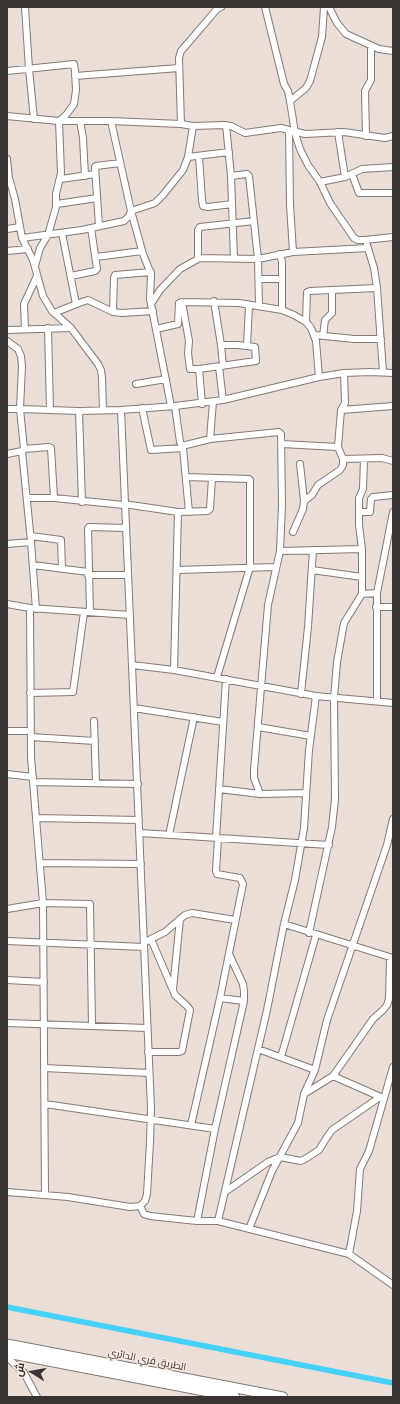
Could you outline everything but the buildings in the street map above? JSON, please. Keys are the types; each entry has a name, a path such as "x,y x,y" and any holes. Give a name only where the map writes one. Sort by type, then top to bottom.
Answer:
{"highway":[{"name":"الطريق قري الدائري","path":"7,1344 283,1397"},
{"path":"7,1353 235,1397"}],"street":[{"path":"25,7 34,119"},
{"path":"181,124 179,58 181,51 217,9 221,7"},
{"path":"266,7 284,84 288,91 290,101 292,132 290,205 293,252"},
{"path":"290,101 306,88 310,82 322,37 324,7"},
{"path":"329,7 337,23 346,34 379,49 393,51"},
{"path":"366,136 365,91 371,80 371,46"},
{"path":"7,71 74,64 76,97 74,104 66,115 59,121"},
{"path":"75,76 179,68"},
{"path":"7,116 59,121 111,121 181,124 193,126 226,125 245,133 281,128 292,132 312,134 351,132 366,136 385,138 393,136"},
{"path":"35,266 40,248 48,235 56,204 56,194 61,179 59,121"},
{"path":"80,121 83,138 85,176"},
{"path":"111,121 131,211 142,251 151,272 152,308 180,442 183,447 189,512"},
{"path":"226,125 231,176 234,258"},
{"path":"22,238 62,233 124,221 129,216 131,211 155,203 183,170 188,157 193,126"},
{"path":"292,132 303,157 320,182 330,203 350,234 358,240 393,237"},
{"path":"338,132 345,177"},
{"path":"188,157 229,152"},
{"path":"199,156 203,206 208,207 232,204"},
{"path":"7,159 10,192 22,238 35,266 46,302 54,313 71,328 94,356 101,370 103,410"},
{"path":"99,226 94,169 96,166 120,163"},
{"path":"320,182 345,177 362,169 393,167"},
{"path":"61,179 95,174"},
{"path":"231,176 247,174 249,176 258,258 259,306"},
{"path":"352,174 359,194 393,193"},
{"path":"56,204 97,198"},
{"path":"198,258 198,230 200,227 254,221"},
{"path":"7,229 20,227"},
{"path":"71,276 96,270 96,257 91,228"},
{"path":"62,233 76,304"},
{"path":"365,240 374,268 377,288 383,372"},
{"path":"152,308 160,290 180,269 196,261 198,258 258,258 293,252 368,248"},
{"path":"7,250 28,249"},
{"path":"96,257 142,251"},
{"path":"280,254 282,310"},
{"path":"114,312 115,275 151,272"},
{"path":"25,329 24,304 37,276"},
{"path":"258,279 282,279"},
{"path":"306,322 307,292 377,288"},
{"path":"324,336 325,320 332,313 332,290"},
{"path":"54,313 88,300 114,312 122,313 152,308"},
{"path":"156,329 178,324 178,303 182,302 214,301 282,310 294,314 306,322 315,335 319,377"},
{"path":"214,301 221,345 223,400"},
{"path":"182,302 189,341 188,353 190,368 193,370 221,367 254,362 256,359 256,348 247,346 221,345"},
{"path":"247,346 249,305"},
{"path":"48,328 50,410"},
{"path":"7,330 71,328"},
{"path":"315,335 381,339"},
{"path":"7,341 18,349 21,356 20,409 33,565 30,734 43,904 45,1195"},
{"path":"199,369 202,404"},
{"path":"304,501 311,496 318,485 340,470 343,465 343,459 338,447 341,410 345,403 344,373"},
{"path":"7,409 79,411 121,410 202,404 319,377 344,373 393,373"},
{"path":"136,384 166,379"},
{"path":"210,439 212,402"},
{"path":"341,410 393,406"},
{"path":"142,408 151,450 183,447 210,439 279,432 281,434 282,506 280,551 275,567 268,605 254,774 260,794"},
{"path":"7,1192 68,1197 130,1207 140,1206 145,1202 147,1194 151,1120 121,410"},
{"path":"79,411 82,502"},
{"path":"282,444 338,447"},
{"path":"7,454 23,450 51,448 54,498"},
{"path":"309,932 329,845 335,799 334,698 336,662 344,623 362,594 362,549 359,525 359,498 363,489 364,458"},
{"path":"343,459 382,458 393,461"},
{"path":"293,532 303,509 304,501 300,464"},
{"path":"186,476 250,479 250,567 217,677"},
{"path":"27,498 54,498 82,502 124,504 178,512 209,511 212,478"},
{"path":"359,512 370,512 372,498 393,495"},
{"path":"174,670 178,570 178,512"},
{"path":"376,701 377,593 393,512"},
{"path":"30,693 73,692 87,612 88,527 126,528"},
{"path":"7,544 31,539 62,540 62,569"},
{"path":"280,551 362,549"},
{"path":"301,694 308,627 313,550"},
{"path":"33,565 88,574 128,575"},
{"path":"178,570 275,567"},
{"path":"312,570 362,577"},
{"path":"362,594 377,593"},
{"path":"7,604 33,608 130,615"},
{"path":"376,607 393,607"},
{"path":"132,665 217,677 301,694 393,703"},
{"path":"191,1125 220,998 242,884 240,878 217,874 216,871 219,789 226,680"},
{"path":"218,1221 295,880 301,843 316,696"},
{"path":"134,708 223,722"},
{"path":"169,835 194,717"},
{"path":"94,721 96,783"},
{"path":"258,727 311,736"},
{"path":"7,731 95,741"},
{"path":"7,774 33,780 138,784"},
{"path":"219,789 260,794 306,793"},
{"path":"36,818 139,820"},
{"path":"249,1229 272,1171 298,1123 304,1094 315,1070 327,1020 387,845 393,819"},
{"path":"140,833 329,845"},
{"path":"40,863 141,864"},
{"path":"7,909 43,904 90,904 92,1026"},
{"path":"7,941 144,945 165,932 185,915 192,913 235,920"},
{"path":"172,990 180,919"},
{"path":"284,924 392,958 389,999 387,1005 373,1019 334,1076 304,1094"},
{"path":"281,1058 316,935"},
{"path":"148,1052 182,1051 184,1048 189,1008 178,999 172,990 151,940"},
{"path":"197,1221 215,1128 244,1001 243,984 229,954"},
{"path":"7,980 44,982"},
{"path":"220,998 244,1001"},
{"path":"7,1023 147,1028"},
{"path":"258,1049 315,1070"},
{"path":"349,1254 356,1211 360,1170 370,1151 382,1098 393,1067"},
{"path":"44,1068 149,1073"},
{"path":"334,1076 382,1098"},
{"path":"225,1192 263,1165 280,1157 301,1161 305,1159 319,1150 332,1130 382,1098"},
{"path":"44,1104 215,1128"},
{"path":"140,1206 144,1214 150,1216 197,1221 218,1221 349,1254 393,1285"},
{"path":"7,1357 24,1373 37,1397"}],"waterway":[{"path":"7,1307 393,1383"}]}
